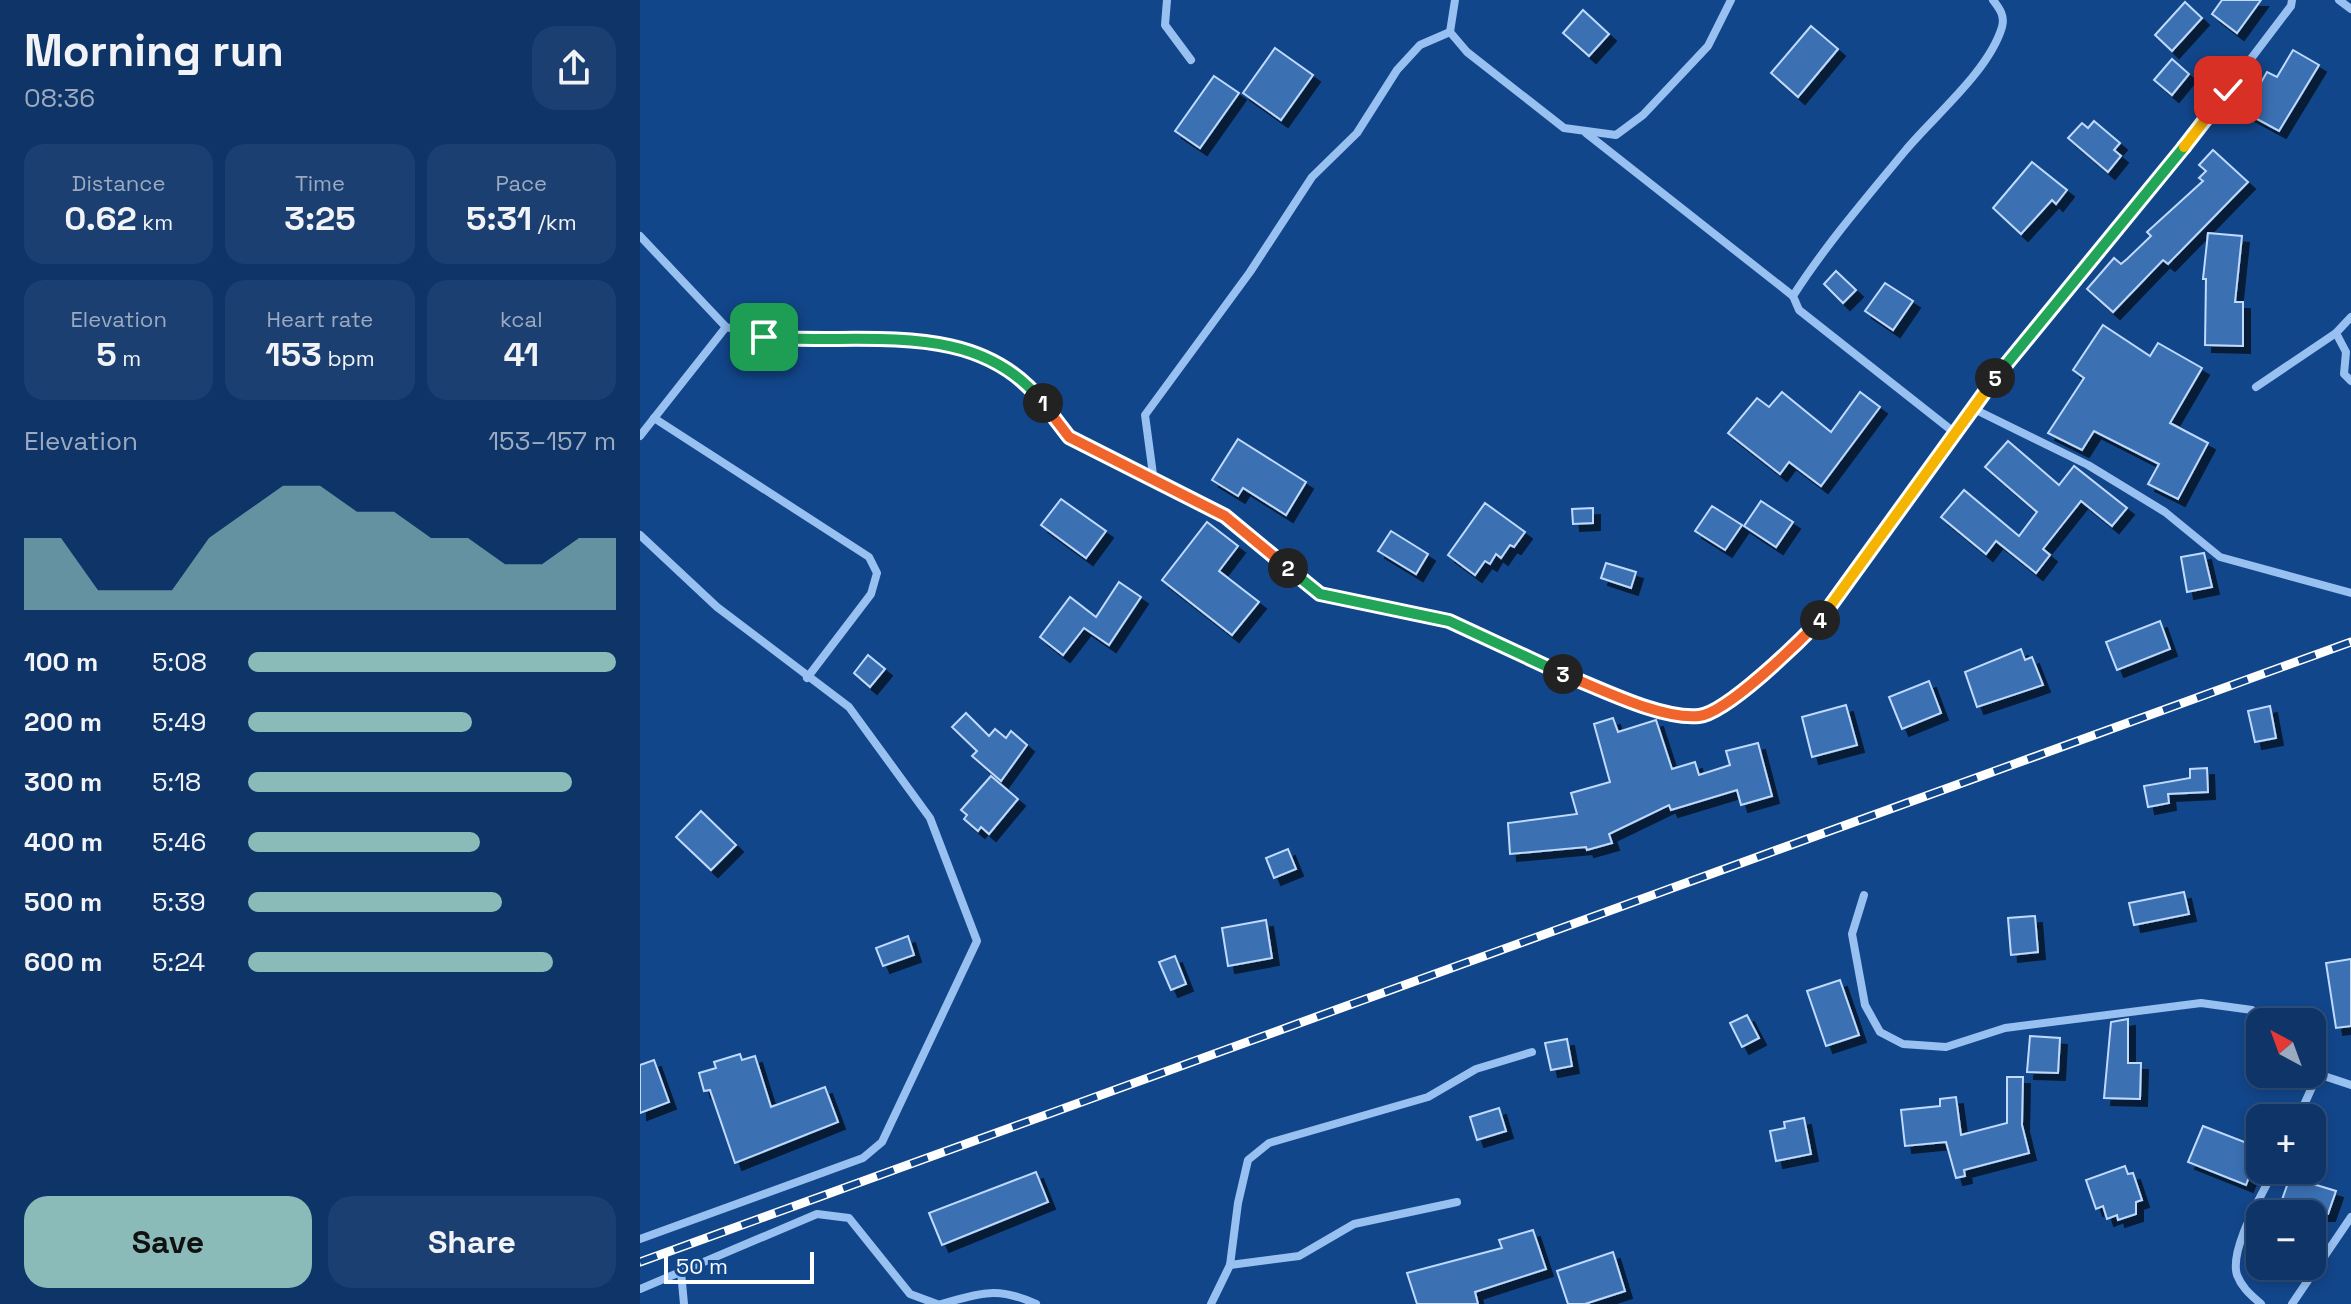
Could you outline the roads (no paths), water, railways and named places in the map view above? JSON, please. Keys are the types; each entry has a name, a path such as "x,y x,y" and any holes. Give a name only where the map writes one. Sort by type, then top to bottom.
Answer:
{"street":[{"path":"1167,0 1165,25 1191,60"},
{"path":"1451,2 1450,32 1467,52 1564,128 1616,135 1643,115 1708,46 1731,0"},
{"path":"1793,296 1905,151 1964,86 1994,44 2003,25 2003,12 1993,0"},
{"path":"640,236 726,327 764,337 812,342 921,339 970,350 1006,367 1029,385 1069,437 1225,516 1320,594 1449,621 1594,686 1668,713 1701,716 1730,701 1806,635 1835,604 1974,409 1986,386 2008,364 2191,139 2283,18 2292,0"},
{"path":"2339,0 2351,9"},
{"path":"1154,482 1145,415 1250,272 1312,177 1357,133 1397,70 1420,45 1450,32"},
{"path":"1585,133 1793,296 1799,310 1955,433"},
{"path":"2256,387 2336,333 2351,317"},
{"path":"640,436 726,327"},
{"path":"2336,333 2346,352 2344,374 2351,381"},
{"path":"1974,409 2088,465 2165,512 2220,557 2350,594"},
{"path":"654,418 869,557 877,573 871,594 807,678"},
{"path":"640,535 717,607 849,707 930,818 977,941 882,1142 863,1158 640,1239"},
{"path":"1864,895 1852,934 1865,1005 1880,1032 1903,1044 1946,1047 2005,1028 2201,1003 2246,1009"},
{"path":"1211,1304 1230,1265 1238,1203 1248,1160 1269,1143 1428,1097 1476,1069 1532,1052"},
{"path":"2326,1075 2351,1085"},
{"path":"2261,1304 2244,1289 2236,1273 2235,1254 2268,1184"},
{"path":"1230,1265 1299,1256 1354,1224 1457,1202"},
{"path":"640,1289 817,1214 849,1218 910,1294 939,1304 988,1291 1008,1291 1036,1304"},
{"path":"2292,1304 2351,1217"},
{"path":"681,1272 684,1304"}],"railway":[{"path":"640,1262 2351,642"}]}
